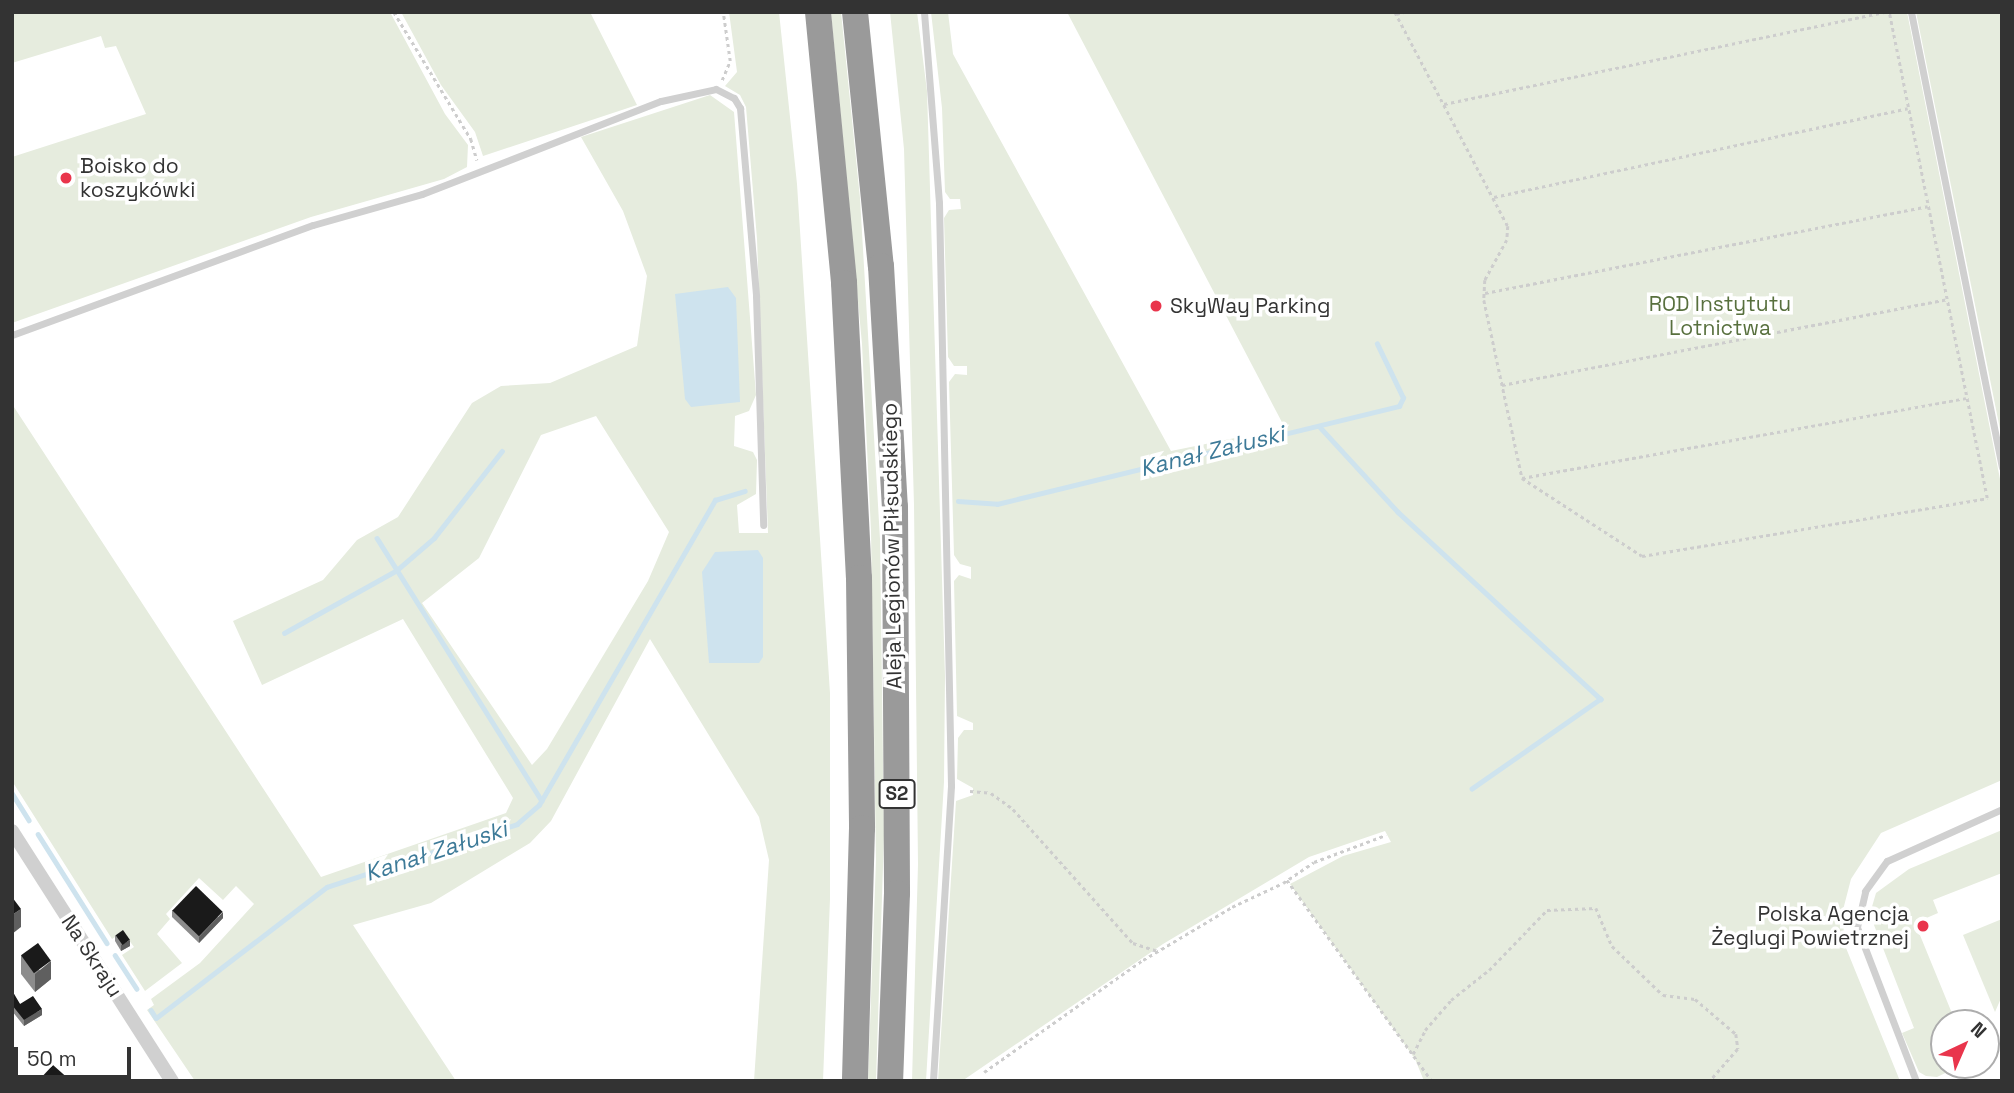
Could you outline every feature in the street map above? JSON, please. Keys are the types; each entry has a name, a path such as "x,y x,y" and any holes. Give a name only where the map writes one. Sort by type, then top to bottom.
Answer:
{"highway":[{"name":"Aleja Legionów Piłsudskiego","path":"818,12 844,283 859,578 862,842 855,1081"},
{"name":"Aleja Legionów Piłsudskiego","path":"855,12 881,266 895,507 897,892 890,1081"}],"street":[{"name":"Na Skraju","path":"12,831 172,1081"}],"lane":[{"path":"924,12 939,203 951,786 933,1081"},
{"path":"1911,12 2002,467"},
{"path":"12,335 313,225 478,173 661,101 716,89 734,98 740,108 756,296 763,526"},
{"path":"1916,1081 1857,927 1865,891 1887,860 2002,810"}],"path":[{"path":"394,12 471,139 478,173"},
{"path":"716,89 730,61 723,12"},
{"path":"1404,12 1396,13 1493,197 1509,234 1485,280 1484,293 1522,478 1642,556 1987,498 1888,12 1444,104"},
{"path":"1493,197 1908,107"},
{"path":"1484,293 1928,206"},
{"path":"1502,385 1947,299"},
{"path":"1522,478 1967,398"},
{"path":"970,790 991,793 1013,809 1133,943 1157,951"},
{"path":"984,1072 1157,951 1287,880 1314,862 1386,835"},
{"path":"1287,880 1432,1081"},
{"path":"1413,1054 1425,1030 1451,1000 1489,970 1547,910 1596,908 1612,946 1663,995 1695,999 1736,1034 1738,1049 1710,1081"}],"green space":[{"path":"12,12 390,12 445,114 468,145 467,167 444,179 311,217 12,323 12,157 146,114 116,46 105,48 101,36 12,63"},
{"path":"401,12 590,12 637,105 483,156 475,132 441,85"},
{"path":"729,12 779,12 797,184 830,693 830,899 823,1081 754,1081 769,860 759,817 650,639 551,821 530,843 431,903 353,925 456,1081 195,1081 147,1010 154,1005 151,999 200,963 254,904 236,886 223,900 199,878 166,914 170,919 157,934 182,963 145,991 122,955 134,947 123,932 112,939 12,781 12,404 321,877 506,813 513,798 403,619 262,685 233,621 323,580 357,540 398,517 472,403 501,386 550,383 637,346 647,276 623,211 581,137 710,95 734,112 756,395 749,411 735,416 734,446 753,452 757,460 756,494 737,505 739,533 768,533 757,239 746,107 740,95 725,86 737,72","holes":["596,416 669,532 648,581 547,749 532,765 422,603 479,558 541,435"]},
{"path":"831,12 841,12 860,198 880,539 884,836 876,1081 868,1081 876,860 871,531 862,344"},
{"path":"890,12 917,12 927,91 945,676 944,782 926,1081 912,1081 918,864 914,505 904,149"},
{"name":"ROD Instytutu Lotnictwa","path":"931,12 948,12 953,54 1171,451 1285,428 1067,12 1907,12 2002,489 2002,780 1881,833 1851,879 1843,910 1844,943 1900,1081 1424,1081 1415,1059 1290,884 1343,856 1391,842 1385,831 1309,857 1163,944 962,1081 938,1081 956,801 973,795 973,788 957,779 958,738 964,730 973,730 973,723 957,716 954,581 959,575 971,579 971,567 960,564 954,555 949,382 955,374 967,375 967,366 954,366 948,357 944,218 949,210 961,209 960,199 950,199 945,192 942,108"},
{"path":"1916,12 2002,12 2002,439"},
{"path":"2002,830 2002,873 1933,900 1938,913 1915,923 1950,1009 1930,1009 1930,1076 1919,1072 1902,1033 1914,1028 1874,925 1871,910 1876,893 1909,869"},
{"path":"2002,919 2002,996 1996,1009 1994,1009 1963,935"}],"water":[{"path":"728,287 736,298 740,402 691,407 685,399 675,294"},
{"path":"758,550 763,558 763,657 759,663 709,663 702,572 715,552"}],"building":[{"path":"196,886 223,912 199,936 172,910"},
{"path":"12,897 21,909 12,915"},
{"path":"123,930 130,940 123,945 116,935"},
{"path":"38,943 51,961 34,973 21,955"},
{"path":"13,992 20,1004 33,996 42,1009 24,1020 12,1005"},
{"path":"53,1065 71,1081 38,1081"}],"waterway":[{"name":"Kanał Załuski","path":"958,501 997,504 1399,406 1403,398 1377,344"},
{"path":"1319,426 1398,512 1601,699 1472,789"},
{"path":"284,633 397,570 434,538 502,451"},
{"name":"Kanał Załuski","path":"151,1010 156,1018 327,887 517,824 539,805 715,500 745,491"},
{"path":"377,538 542,801"},
{"path":"12,793 29,820"},
{"path":"38,834 107,943"},
{"path":"115,955 137,989"}],"place":[{"name":"Boisko do koszykówki","path":"66,178"},
{"name":"SkyWay Parking","path":"1156,306"},
{"name":"Polska Agencja Żeglugi Powietrznej","path":"1923,926"}]}
